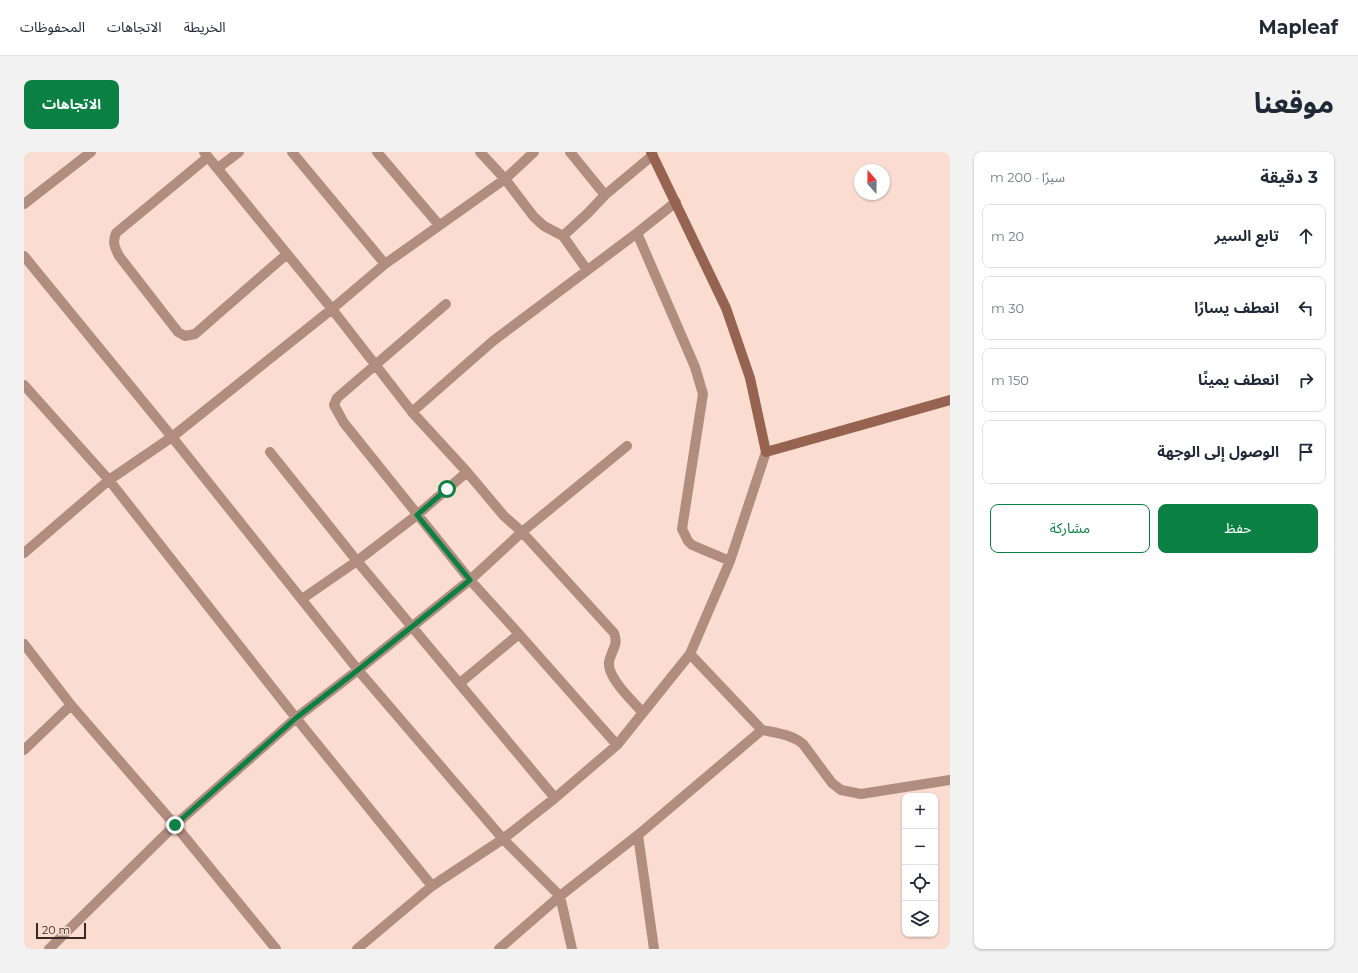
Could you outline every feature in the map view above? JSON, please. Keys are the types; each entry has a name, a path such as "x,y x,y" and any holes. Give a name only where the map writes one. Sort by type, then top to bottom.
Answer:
{"street":[{"path":"24,204 91,152"},
{"path":"218,168 239,152"},
{"path":"292,152 385,264"},
{"path":"377,152 439,225"},
{"path":"480,152 505,179 534,217 544,226 563,236 588,270"},
{"path":"24,553 109,480 172,436 332,309 385,264 505,179 534,152"},
{"path":"570,152 605,195"},
{"path":"356,949 432,886 503,839 555,798 617,745 690,654 730,561 766,452 750,378 726,308 652,153 605,195 563,236"},
{"path":"287,254 195,334 184,336 178,332 120,256 114,244 114,238 116,233 206,154 332,309 412,412 467,472 504,516 522,532 614,633 616,643 609,663 610,672 614,679 643,713"},
{"path":"412,412 493,341 676,202"},
{"path":"637,233 695,367 703,394 682,529 688,541 692,544 730,561"},
{"path":"24,256 172,436 358,670 503,839 560,896 572,949"},
{"path":"446,304 337,398 334,405 344,423 470,580 617,745"},
{"path":"24,385 109,480 296,718 432,886"},
{"path":"766,452 950,400"},
{"path":"49,949 175,825 296,718 470,580 522,532 628,446"},
{"path":"270,452 357,561 555,798"},
{"path":"302,599 357,561 417,515 467,472"},
{"path":"460,683 519,634"},
{"path":"24,644 71,705 175,825 276,949"},
{"path":"690,654 762,730 789,736 798,740 803,744 832,783 842,790 861,794 950,780"},
{"path":"24,750 71,705"},
{"path":"499,949 560,896 638,835 762,730"},
{"path":"638,835 654,949"}],"route":[{"path":"175,825 296,718 470,580 417,515 447,489"}]}
